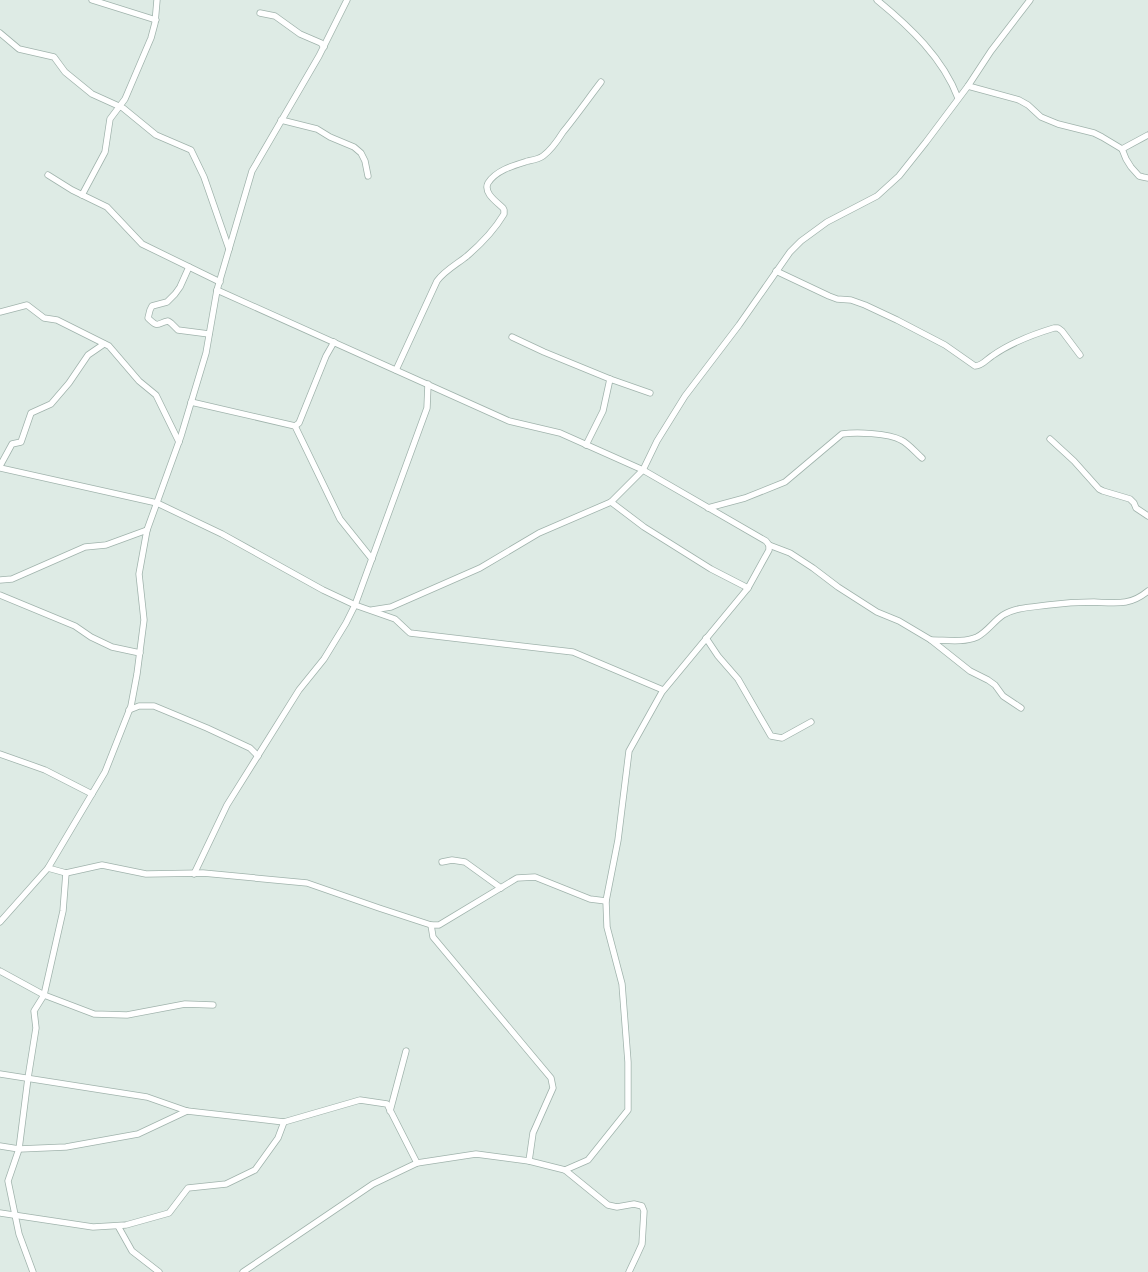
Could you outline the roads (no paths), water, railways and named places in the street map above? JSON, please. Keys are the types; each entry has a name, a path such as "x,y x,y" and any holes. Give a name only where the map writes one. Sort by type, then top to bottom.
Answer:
{"street":[{"path":"92,0 156,20"},
{"path":"82,195 105,152 110,119 120,107 130,89 152,38 156,20 157,0"},
{"path":"0,922 48,868 105,772 129,710 137,674 144,620 139,574 147,530 179,442 206,353 220,282 252,171 324,47 347,0"},
{"path":"878,0 914,33 940,64 958,98"},
{"path":"372,610 391,607 480,568 539,533 611,502 643,470 657,441 686,396 749,312 790,252 814,230 877,196 908,166 1030,0"},
{"path":"260,13 275,16 300,34 321,43 324,47"},
{"path":"0,33 19,49 54,57 65,72 92,94 120,107 156,135 191,150 204,177 229,249"},
{"path":"396,370 437,281 443,274 469,255 488,236 504,214 504,210 487,190 489,182 507,168 546,154 601,82"},
{"path":"968,86 1019,100 1028,105 1041,117 1058,124 1094,133 1122,149 1131,167 1143,178 1148,178"},
{"path":"281,120 317,129 354,148 361,153 368,176"},
{"path":"1122,149 1148,135"},
{"path":"48,175 107,207 142,244 220,282"},
{"path":"189,267 178,291 167,302 152,306 148,318 160,325 168,321 178,330 209,334"},
{"path":"776,271 829,296 837,299 851,300 897,320 945,345 975,366 982,365 1001,350 1054,328 1062,331 1080,355"},
{"path":"218,290 509,421 560,433 643,470 770,545 790,553 877,612 898,621 931,640 970,671 995,685 1003,696 1021,708"},
{"path":"0,311 27,305 44,318 57,320 109,346 139,380 156,395 179,442"},
{"path":"512,337 610,379 650,393"},
{"path":"296,426 299,423 326,356 334,342"},
{"path":"104,344 88,355 69,383 51,404 31,412 21,442 12,444 0,467 157,503 222,534 324,590 355,605 395,619 410,633 573,652 664,690"},
{"path":"586,445 603,411 610,379"},
{"path":"194,874 227,805 298,690 324,659 355,605 427,408 428,384"},
{"path":"191,402 296,426"},
{"path":"296,426 340,520 372,559"},
{"path":"708,508 745,498 785,482 842,434 853,432 896,437 922,458"},
{"path":"1050,439 1099,489 1130,499 1136,508 1148,516"},
{"path":"611,502 644,527 711,569 748,588"},
{"path":"0,580 12,580 85,547 106,545 147,530"},
{"path":"565,1170 588,1160 628,1110 628,1062 622,984 607,927 606,901 618,840 629,751 664,690 748,588 770,550 770,545"},
{"path":"931,640 961,640 978,636 1002,615 1018,610 1051,604 1126,603 1148,591"},
{"path":"0,595 75,626 91,637 112,647 140,653"},
{"path":"706,638 718,656 738,679 771,736 782,738 811,722"},
{"path":"129,710 139,706 154,706 250,748 258,756"},
{"path":"0,754 45,770 92,794"},
{"path":"442,862 452,860 466,862 501,888"},
{"path":"48,868 66,873 102,866 146,874 202,873 306,883 431,925 439,925 517,878 535,877 590,900 606,901"},
{"path":"33,1272 19,1234 8,1182 19,1149 36,1028 34,1010 44,995 63,911 66,873"},
{"path":"431,925 433,937 551,1078 553,1088 533,1133 529,1161"},
{"path":"0,971 44,995 94,1014 127,1015 186,1004 213,1005"},
{"path":"390,1111 406,1051"},
{"path":"0,1074 147,1097 187,1111 284,1122 360,1100 387,1104 417,1163"},
{"path":"0,1146 19,1149 66,1147 138,1134 187,1111"},
{"path":"0,1213 93,1227 126,1225 169,1213 188,1188 226,1184 255,1170 278,1138 284,1122"},
{"path":"243,1272 373,1184 417,1163 476,1154 529,1161 565,1170 608,1205 617,1207 634,1204 642,1206 644,1211 642,1244 629,1272"},
{"path":"118,1226 132,1251 159,1272"}]}
